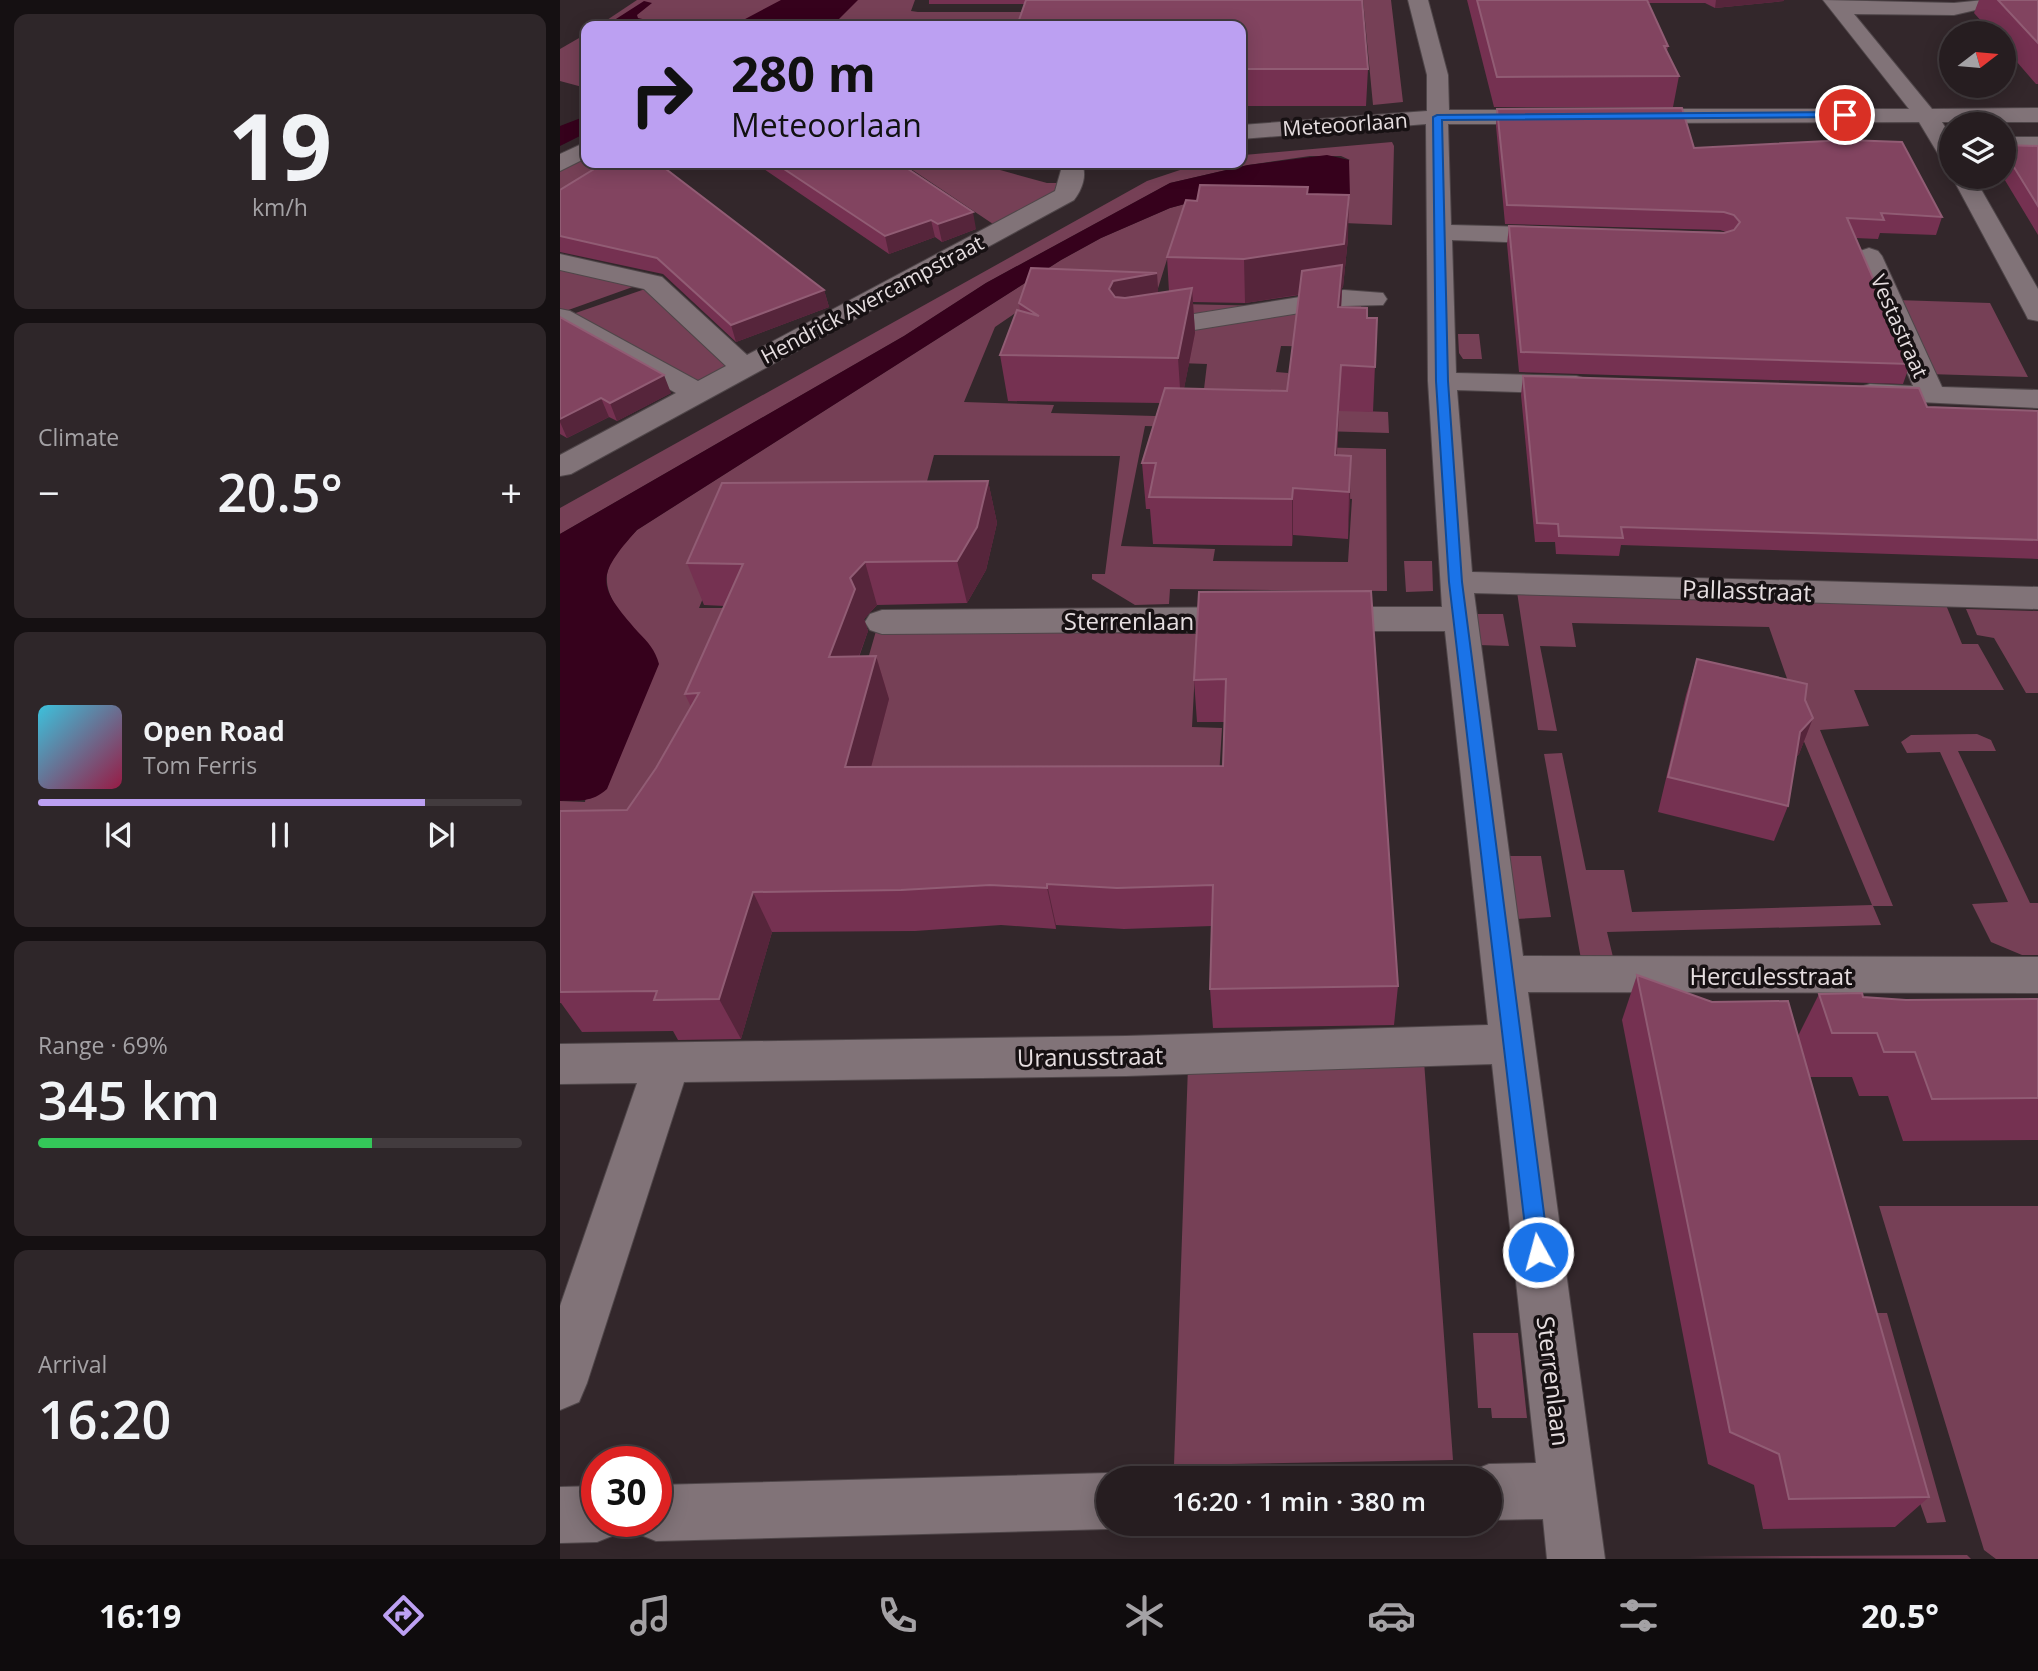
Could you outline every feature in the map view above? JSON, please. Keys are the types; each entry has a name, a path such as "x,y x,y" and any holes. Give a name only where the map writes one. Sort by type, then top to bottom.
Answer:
{"street":[{"name":"Sterrenlaan","path":"1418,0 1438,86 1440,107 1437,117 1442,381 1458,600 1576,1559"},
{"path":"1837,4 1954,9 1973,5 1974,0"},
{"path":"1837,4 1939,134"},
{"path":"1607,116 2038,115"},
{"name":"Meteoorlaan","path":"1246,132 1437,117 1566,117"},
{"path":"2016,144 2038,144"},
{"path":"560,164 581,152"},
{"name":"Hendrick Avercampstraat","path":"560,467 744,368 990,224 1066,195 1077,168"},
{"path":"1969,189 2038,313"},
{"path":"1438,232 1587,237"},
{"name":"Vestastraat","path":"1869,256 1931,395"},
{"name":"Hendrick Avercampstraat","path":"560,262 653,283 744,368"},
{"path":"1130,332 1344,298 1374,299"},
{"path":"560,317 698,393"},
{"path":"1442,381 1599,386"},
{"name":"Vestastraat","path":"1849,393 2038,399"},
{"name":"Pallasstraat","path":"1458,600 2038,598"},
{"name":"Sterrenlaan","path":"882,622 1286,619 1458,600"},
{"name":"Herculesstraat","path":"1504,974 2038,975"},
{"name":"Uranusstraat","path":"560,1064 1112,1056 1513,1044"},
{"path":"560,1383 667,1063"},
{"path":"1502,1492 1567,1490"},
{"path":"672,1513 1096,1502"},
{"path":"560,1515 581,1514"}],"shaded area":[{"path":"637,0 915,0 911,11 1032,12 1029,21 606,21"},
{"path":"781,0 858,0 837,21 741,21"},
{"path":"1363,0 1391,0 1403,102 1373,105"},
{"path":"644,1 652,3 637,15 638,18 651,21 613,21"},
{"path":"581,37 581,87 560,81 560,49"},
{"path":"581,118 581,136 560,146 560,126"},
{"path":"1392,142 1392,225 1245,219 1178,224 1155,298 1180,304 1267,306 1125,328 1020,310 995,327 964,402 1054,405 1051,413 1189,417 1201,414 1207,364 1179,363 1127,337 1361,303 1361,315 1343,347 1281,346 1276,372 1288,373 1287,408 1388,412 1389,433 1145,426 1121,546 1215,549 1213,561 1348,562 1352,499 1342,498 1314,447 1386,449 1387,591 1170,589 1169,604 1135,605 1092,579 1092,574 1105,574 1120,456 934,455 917,519 734,522 699,608 746,608 653,848 560,849 560,801 585,802 615,605 607,583 607,573 614,556 637,530 1061,260 1101,238 1170,208 1350,160 1341,156 1310,156 1246,165 1246,155"},
{"path":"1327,155 1349,160 1350,196 1343,204 1232,191 1170,208 1101,238 1061,260 637,530 613,560 606,582 615,603 651,646 659,664 607,789 590,799 560,801 560,534 904,336 986,283 1170,183 1235,168 1246,168 1248,165"},
{"path":"573,160 581,162 581,168 601,168 560,191 560,168"},
{"path":"993,168 1047,183 1058,183 1056,191 1001,224 993,224 911,169"},
{"path":"1186,168 1235,168 1170,183 986,283 904,336 560,534 560,508 1147,181"},
{"path":"560,266 641,284 560,313"},
{"path":"648,288 731,363 693,383 567,316"},
{"path":"1896,300 1990,303 2028,377 1928,374"},
{"path":"1458,334 1479,334 1482,359 1463,359 1459,353"},
{"path":"1404,561 1432,561 1433,591 1406,592"},
{"path":"1517,592 1946,605 1962,644 1978,644 2004,690 1854,690 1869,726 1820,730 1893,906 1873,906 1881,925 1607,932 1613,957 1581,959 1544,754 1562,753 1586,870 1624,870 1632,912 1872,905 1783,691 1791,690 1769,627 1572,623 1576,647 1540,646 1557,731 1538,730"},
{"path":"1966,609 2038,611 2038,693 2026,693 1994,638 1977,635"},
{"path":"1474,614 1503,614 1509,646 1478,645"},
{"path":"876,631 1197,634 1192,727 1222,728 1219,776 824,811"},
{"path":"1977,734 1991,740 1996,751 1958,751 2030,903 2038,903 2038,955 2022,955 1991,942 1972,904 2008,902 1940,752 1907,753 1901,742 1911,735"},
{"path":"1508,856 1541,856 1551,917 1516,919"},
{"path":"1424,1061 1453,1460 1174,1465 1188,1066"},
{"path":"1879,1206 2038,1206 2038,1559 1996,1559 1984,1550"},
{"path":"1853,1313 1887,1313 1946,1522 1927,1523"},
{"path":"1473,1333 1518,1333 1527,1418 1492,1418 1491,1408 1478,1408"},
{"path":"1967,1555 1971,1559 1688,1557"}],"building":[{"path":"1026,0 1362,0 1368,69 1246,69 1246,21 1019,21"},
{"path":"1477,0 1647,0 1668,46 1664,46 1679,76 1497,77"},
{"path":"1998,0 2038,0 2038,43"},
{"path":"1682,108 1694,148 1847,140 1902,142 1942,217 1881,213 1884,220 1847,218 1910,364 1521,352 1509,226 1724,233 1734,230 1740,222 1734,215 1724,212 1507,205 1497,109"},
{"path":"2016,145 2038,146 2038,206 2016,170"},
{"path":"596,168 665,168 824,290 731,325 657,258 560,236 560,190"},
{"path":"783,168 907,168 973,212 938,224 931,220 885,236"},
{"path":"1200,185 1308,187 1307,194 1349,195 1344,244 1244,259 1167,257 1186,200 1197,201"},
{"path":"1342,265 1338,307 1367,308 1367,318 1377,318 1375,367 1341,365 1335,455 1351,456 1349,492 1293,488 1292,499 1149,497 1156,463 1142,463 1165,388 1287,391 1302,271"},
{"path":"1031,268 1157,273 1113,281 1109,289 1115,297 1125,298 1192,288 1178,358 1000,355 1017,310 1039,316 1019,303"},
{"path":"560,317 664,375 610,403 601,398 560,419"},
{"path":"1523,376 1919,388 1927,407 2038,411 2038,540 1621,527 1623,538 1559,536 1558,524 1537,523"},
{"path":"988,481 977,527 957,561 865,562 850,578 855,589 829,657 876,656 845,767 1223,766 1226,679 1194,680 1199,592 1371,591 1398,986 1210,989 1213,885 1117,888 1047,884 1047,888 990,885 901,890 753,892 719,999 654,1000 657,991 560,992 560,811 627,810 656,768 699,693 685,694 743,564 687,563 722,483"},
{"path":"1697,659 1807,684 1805,700 1813,718 1800,732 1788,806 1668,777"},
{"path":"1637,975 1712,1002 1788,1001 1929,1497 1789,1499 1779,1454 1730,1432"},
{"path":"1862,993 1863,997 1906,1000 2038,999 2038,1098 1932,1099 1915,1052 1884,1052 1877,1033 1832,1033 1819,994"}],"route":[{"path":"1538,1252 1455,582 1442,381 1437,117 1845,115"}]}
